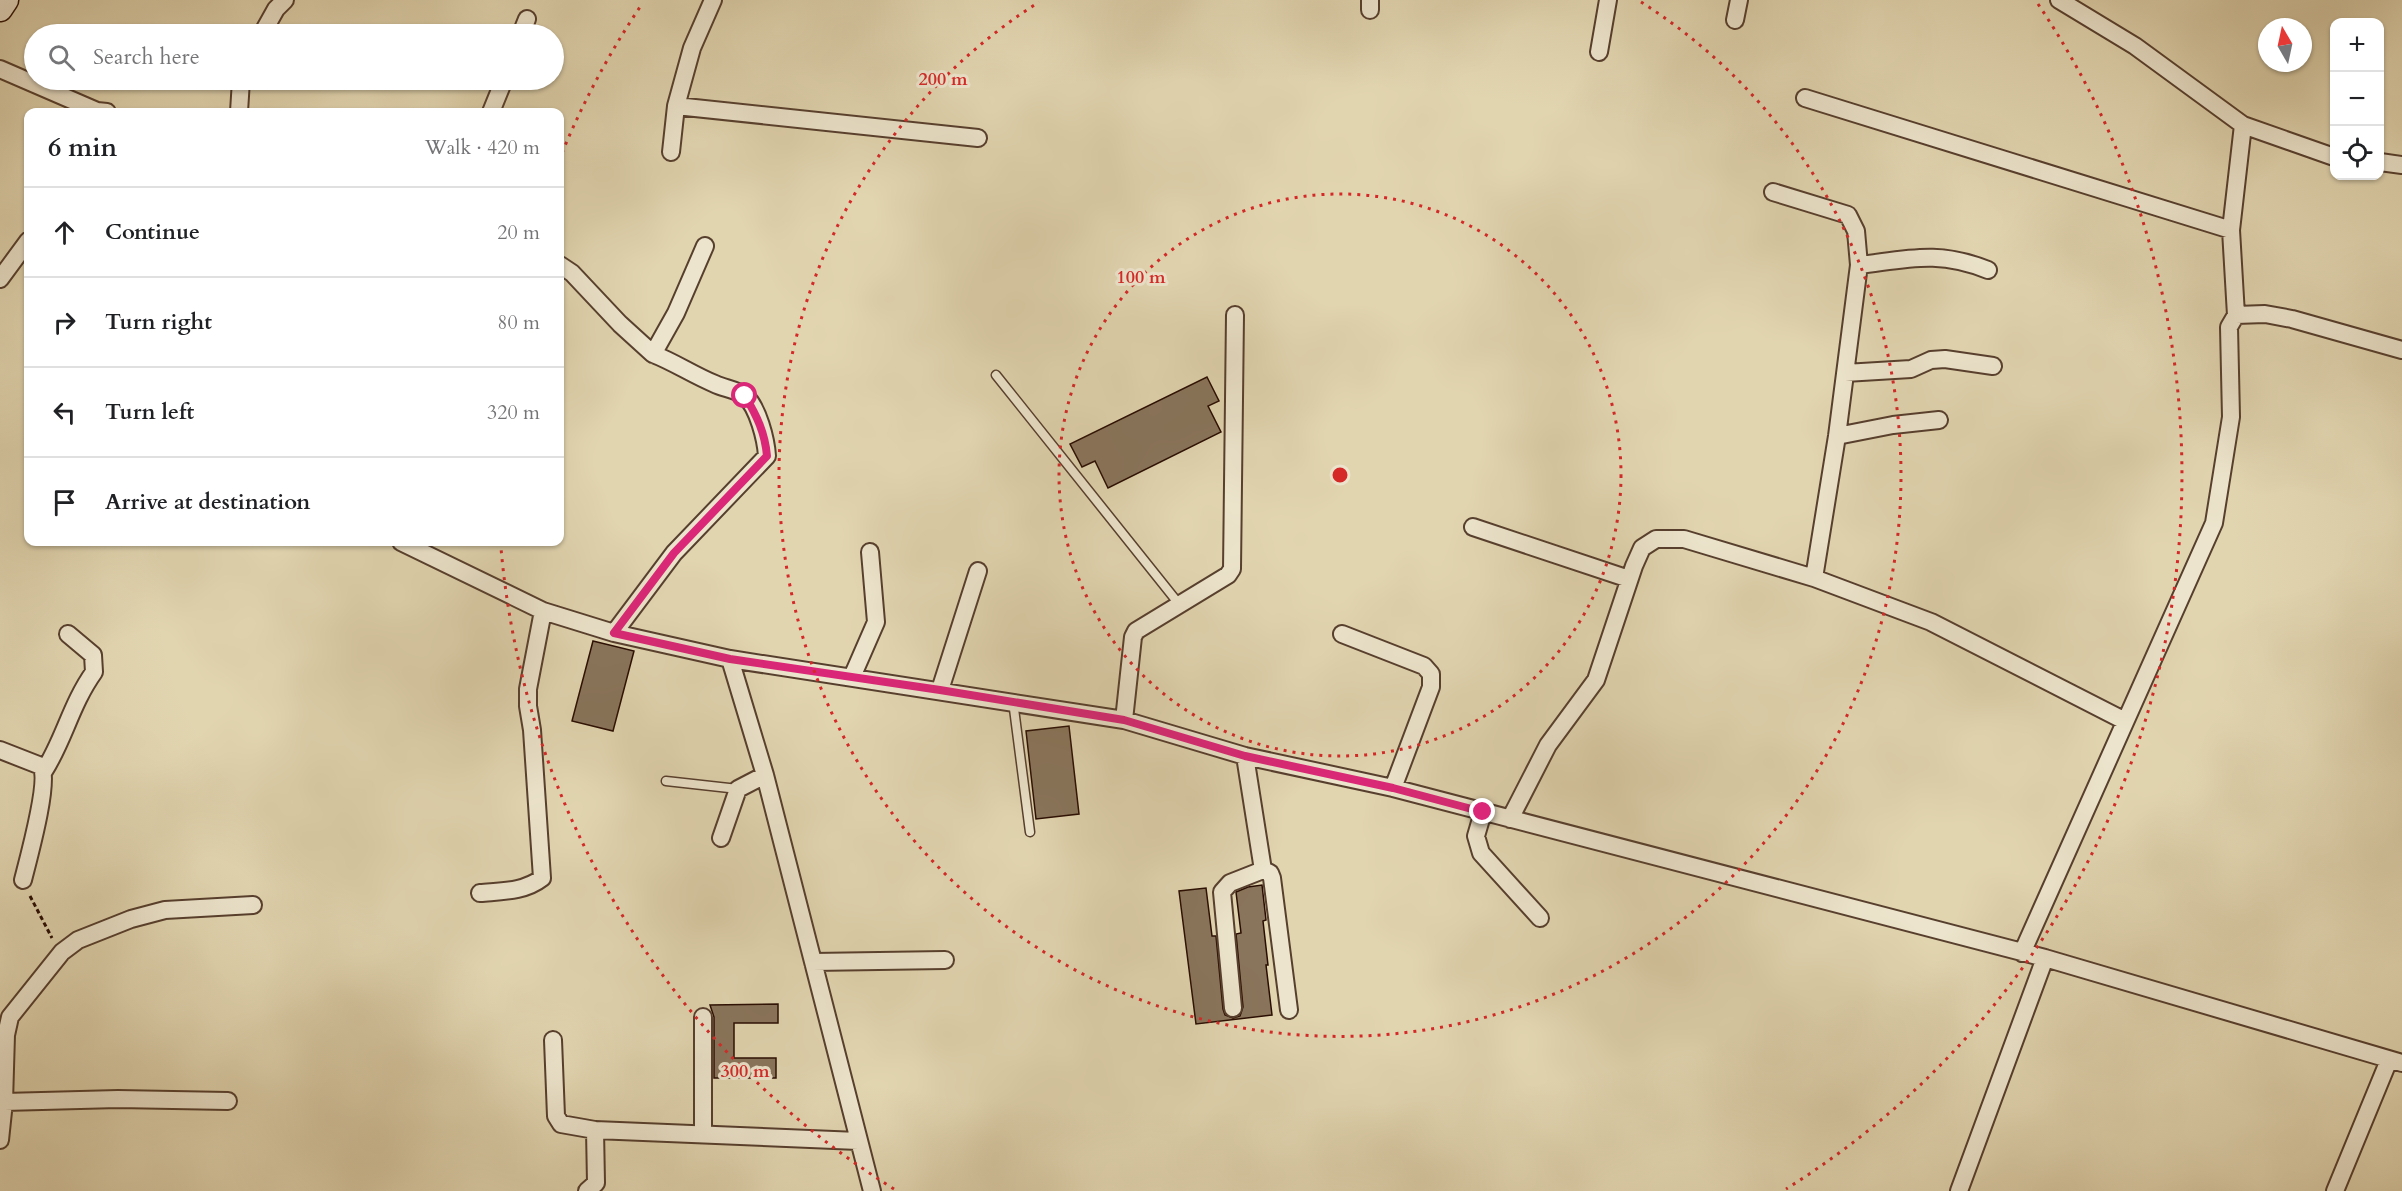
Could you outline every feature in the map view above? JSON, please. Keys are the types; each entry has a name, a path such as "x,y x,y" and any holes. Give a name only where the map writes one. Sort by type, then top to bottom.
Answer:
{"street":[{"path":"0,9 6,0"},
{"path":"268,24 276,9 285,0"},
{"path":"671,152 676,106 692,48 713,0"},
{"path":"1599,52 1608,0"},
{"path":"1734,20 1739,0"},
{"path":"2060,0 2135,46 2243,125 2330,156"},
{"path":"0,69 24,79"},
{"path":"49,90 91,108"},
{"path":"239,108 240,90"},
{"path":"493,108 500,90"},
{"path":"1805,98 2231,230"},
{"path":"676,106 978,138"},
{"path":"2022,952 2214,523 2231,417 2229,327 2236,315 2231,230 2243,125"},
{"path":"2384,163 2402,165"},
{"path":"1773,192 1848,215 1856,231 1859,265 1837,436 1814,578"},
{"path":"0,279 24,246"},
{"path":"653,354 676,313 705,246"},
{"path":"1859,265 1928,256 1965,261 1988,270"},
{"path":"564,268 572,273 620,324 653,354 668,359 714,384 745,396 757,417 765,438 767,456 674,553 614,633"},
{"path":"2236,315 2265,314 2292,319 2402,350"},
{"path":"1124,720 1133,637 1136,631 1228,575 1232,569 1234,315"},
{"path":"1845,373 1911,369 1931,360 1945,359 1993,366"},
{"path":"1837,436 1893,425 1939,420"},
{"path":"1473,527 1629,579"},
{"path":"1510,819 1548,745 1596,680 1629,579 1642,548 1656,538 1684,539 1814,578 1931,622 2126,721"},
{"path":"409,546 543,611 614,633 730,659 1124,720 1245,756 1393,788 2045,958 2396,1061 2335,1191"},
{"path":"852,677 876,622 870,552"},
{"path":"940,690 978,571"},
{"path":"480,893 516,890 535,884 542,878 528,689 543,611"},
{"path":"23,880 43,790 44,771 53,757 80,691 94,672 93,655 68,634"},
{"path":"1342,634 1424,666 1431,674 1431,687 1393,788"},
{"path":"730,659 765,775 872,1191"},
{"path":"0,750 41,766 44,771"},
{"path":"1245,756 1263,870"},
{"path":"721,838 738,789 765,775"},
{"path":"1483,812 1476,836 1481,853 1540,918"},
{"path":"1233,1008 1222,892 1230,883 1263,870 1270,873 1272,878 1289,1010"},
{"path":"0,1140 4,1102 6,1035 10,1017 62,952 78,940 132,919 165,910 253,905"},
{"path":"1959,1191 2045,958"},
{"path":"813,962 945,960"},
{"path":"703,1017 703,1133"},
{"path":"553,1040 557,1121 561,1124 595,1130 858,1140"},
{"path":"4,1102 118,1099 228,1101"},
{"path":"587,1191 596,1183 595,1130"}],"lane":[{"path":"996,375 1179,604"},
{"path":"1013,701 1030,832"},
{"path":"666,781 738,789"}],"path":[{"path":"23,880 46,931 62,952"}],"building":[{"path":"1207,377 1219,401 1208,406 1221,432 1108,488 1095,461 1082,467 1070,444"},
{"path":"593,641 634,651 613,731 572,721"},
{"path":"1069,726 1079,814 1036,819 1026,731"},
{"path":"1262,885 1266,920 1263,921 1268,965 1266,965 1272,1015 1196,1024 1179,891 1206,888 1212,936 1216,936 1223,1009 1225,1015 1233,1018 1240,1016 1243,1007 1236,934 1241,933 1236,892"},
{"path":"778,1004 778,1023 734,1023 734,1058 776,1058 776,1078 714,1078 714,1017 710,1005"}],"route":[{"path":"745,396 757,417 765,438 767,456 674,553 614,633 730,659 1124,720 1245,756 1393,788 1483,812"}]}
